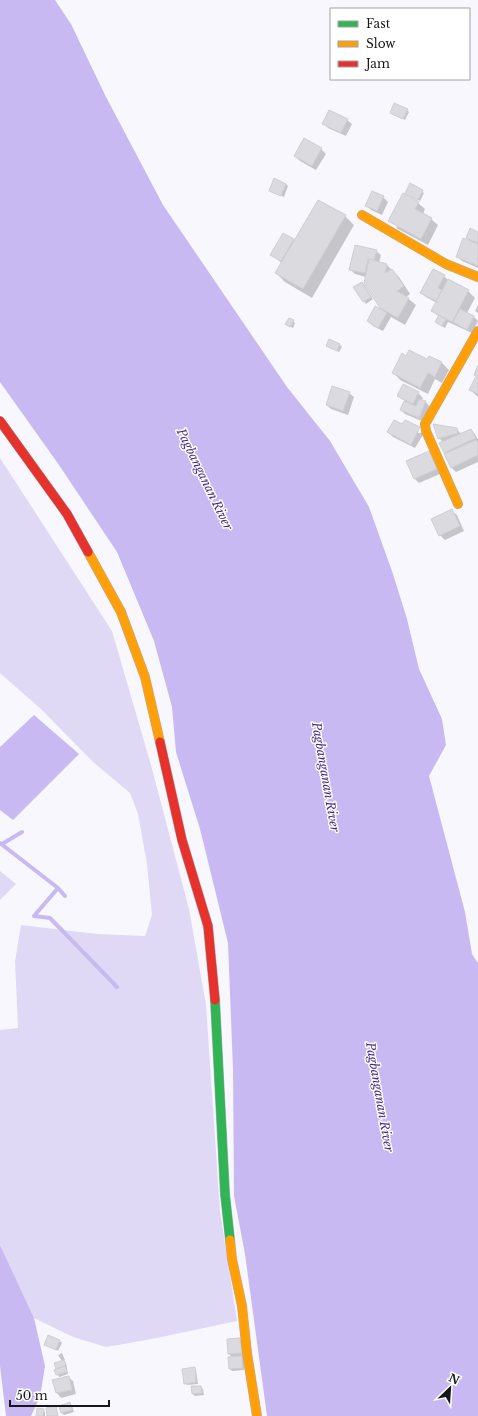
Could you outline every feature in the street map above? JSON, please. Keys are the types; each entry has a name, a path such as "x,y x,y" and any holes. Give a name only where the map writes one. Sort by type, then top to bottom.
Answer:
{"street":[{"path":"362,215 446,264 478,276"},
{"path":"458,504 426,431 425,424 478,331"},
{"path":"0,421 67,514 121,612 145,677 182,840 208,926 215,994 227,1208 232,1259 242,1306 247,1353 258,1416"}],"shaded area":[{"path":"0,458 112,631 151,765 189,909 206,1005 220,1211 237,1321 106,1347 73,1337 34,1318 0,1245 0,1030 18,1028 15,961 21,925 97,934 145,936 152,915 147,864 138,814 130,793 92,761 42,710 0,673"},
{"path":"0,871 16,884 0,900"}],"water":[{"name":"Pagbanganan River","path":"0,0 55,0 71,24 105,95 163,205 287,387 330,441 369,507 393,574 407,619 419,669 442,719 446,745 429,776 465,912 472,954 478,963 478,1416 267,1416 245,1254 234,1196 233,1069 228,943 200,829 176,752 172,707 154,641 117,552 59,465 0,382"},
{"path":"34,715 79,754 13,820 0,810 0,747"},
{"path":"0,1245 34,1318 45,1366 40,1397 31,1416 6,1416 0,1366"}],"building":[{"path":"394,103 408,109 403,119 390,113"},
{"path":"329,110 348,119 341,133 322,124"},
{"path":"304,138 322,148 312,166 294,156"},
{"path":"274,178 286,184 281,196 269,191"},
{"path":"410,183 423,190 418,200 405,193"},
{"path":"372,191 384,196 377,211 365,206"},
{"path":"403,193 419,202 415,209 432,218 421,239 388,221"},
{"path":"318,200 346,215 303,289 275,273"},
{"path":"470,228 478,232 478,243 466,238"},
{"path":"283,233 294,239 281,261 270,255"},
{"path":"463,238 478,244 478,266 456,257"},
{"path":"355,245 377,250 374,260 368,259 365,273 349,270"},
{"path":"369,259 387,264 385,273 392,269 404,286 397,291 409,298 398,318 380,308 364,283"},
{"path":"433,269 445,275 438,288 442,290 436,301 420,293"},
{"path":"448,279 469,290 452,322 431,311"},
{"path":"362,282 371,297 363,302 353,287"},
{"path":"375,306 387,313 378,328 367,321"},
{"path":"460,309 474,316 467,330 453,322"},
{"path":"439,315 446,319 442,326 435,322"},
{"path":"289,318 294,320 290,327 285,324"},
{"path":"329,339 340,344 337,351 326,346"},
{"path":"409,350 427,359 429,356 442,362 435,377 428,373 420,388 392,373 402,353 406,356"},
{"path":"478,365 478,394 469,390 476,376 474,375"},
{"path":"403,384 419,392 413,404 397,396"},
{"path":"332,386 350,392 343,411 326,405"},
{"path":"419,399 426,401 419,418 400,410 404,401 416,406"},
{"path":"394,420 402,424 405,420 420,427 411,445 387,432"},
{"path":"433,424 457,428 458,433 438,439"},
{"path":"471,429 476,438 444,453 439,443"},
{"path":"476,440 478,443 478,455 451,468 444,454"},
{"path":"429,451 437,469 414,479 406,461"},
{"path":"452,509 460,526 439,536 431,519"},
{"path":"48,1335 60,1340 56,1350 44,1345"},
{"path":"240,1338 242,1353 228,1354 227,1339"},
{"path":"242,1356 242,1368 229,1369 228,1357"},
{"path":"64,1360 66,1365 56,1369 54,1363"},
{"path":"65,1366 67,1372 56,1375 54,1370"},
{"path":"195,1367 196,1382 184,1384 182,1369"},
{"path":"69,1376 72,1390 56,1393 52,1380"},
{"path":"191,1386 201,1386 202,1393 192,1394"},
{"path":"70,1402 72,1410 61,1413 59,1406"},
{"path":"56,1406 58,1416 47,1416 46,1408"},
{"path":"37,1408 44,1409 43,1416 36,1416"}],"waterway":[{"path":"2,844 22,832"},
{"path":"0,843 58,888 34,916 50,918 117,987"},
{"path":"58,888 65,896"}],"traffic: fast":[{"path":"215,1000 225,1194 230,1240"}],"traffic: slow":[{"path":"362,215 446,264 478,277"},
{"path":"458,504 426,431 425,424 478,331"},
{"path":"88,552 121,612 145,677 160,742"},
{"path":"230,1240 232,1259 242,1306 247,1353 257,1416"}],"traffic: jam":[{"path":"0,421 67,514 88,552"},
{"path":"160,742 182,840 208,926 215,1000"}]}
